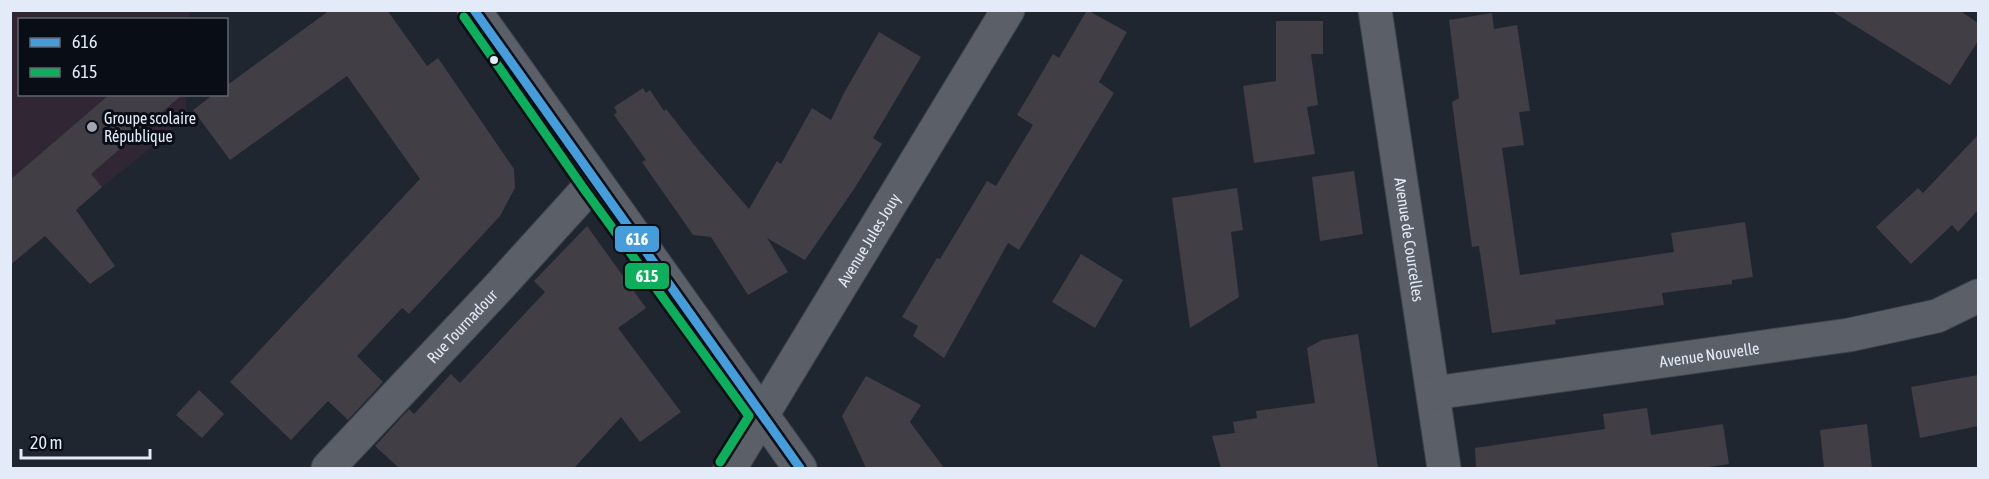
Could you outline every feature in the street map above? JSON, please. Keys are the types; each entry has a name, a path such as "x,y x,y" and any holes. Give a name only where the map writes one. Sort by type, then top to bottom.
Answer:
{"street":[{"path":"474,10 594,182 800,468"},
{"name":"Avenue Jules Jouy","path":"730,468 1008,10"},
{"name":"Avenue de Courcelles","path":"1375,10 1444,468"},
{"name":"Rue Tournadour","path":"328,468 594,182"},
{"name":"Avenue Nouvelle","path":"1434,393 1850,335 1937,316 1978,296"}],"shaded area":[{"name":"Groupe scolaire République","path":"11,11 190,11 189,18 18,18 18,96 186,96 186,115 162,139 11,265"}],"building":[{"path":"330,10 387,10 427,66 438,58 514,169 515,188 500,216 409,314 402,308 357,356 383,382 348,420 328,401 291,440 230,382 420,179 347,76 230,160 193,110 211,96 228,96 228,85"},
{"path":"1087,10 1127,32 1099,82 1114,93 1019,250 1008,243 944,358 913,336 918,326 902,317 987,181 996,186 1033,125 1017,115 1053,54 1059,58"},
{"path":"1830,10 1959,10 1978,23 1978,41 1950,85"},
{"path":"1492,13 1494,29 1517,25 1530,111 1519,112 1524,145 1502,148 1520,275 1674,252 1671,233 1745,222 1753,277 1732,280 1732,284 1662,293 1664,305 1555,320 1556,324 1492,333 1479,246 1472,247 1457,140 1452,102 1459,98 1449,20"},
{"path":"1276,21 1323,21 1323,54 1311,54 1318,105 1307,107 1315,154 1254,163 1243,86 1276,81"},
{"path":"879,32 921,57 873,138 882,144 805,260 767,238 788,272 748,295 711,237 693,235 642,162 646,160 614,115 617,112 614,107 643,88 646,93 650,90 664,111 666,109 749,209 777,161 781,164 812,108 831,120"},
{"path":"108,96 181,96 91,174 102,187 76,210 115,266 90,284 45,236 10,265 10,180"},
{"path":"1978,135 1978,210 1958,232 1952,225 1911,264 1876,227 1918,188 1923,193"},
{"path":"1354,171 1363,234 1320,241 1312,177"},
{"path":"1237,188 1243,230 1231,232 1239,297 1190,328 1172,198"},
{"path":"587,226 646,308 618,328 681,412 640,442 621,417 574,468 399,468 375,446 409,409 414,414 451,374 460,383 545,292 534,281"},
{"path":"1081,254 1123,280 1095,328 1052,302"},
{"path":"1358,334 1378,468 1221,468 1212,436 1235,433 1233,422 1257,418 1256,411 1315,403 1307,348 1322,340"},
{"path":"1978,375 1978,426 1920,438 1911,387"},
{"path":"866,376 921,405 910,422 944,468 866,468 842,416"},
{"path":"199,390 224,414 202,438 176,415"},
{"path":"1647,408 1651,435 1723,424 1729,464 1702,468 1476,468 1475,448 1605,429 1603,414"},
{"path":"1867,424 1872,468 1824,468 1820,430"}],"transit line":[{"name":"616","path":"474,10 800,468"},
{"name":"615","path":"464,17 584,189 749,416 720,462"}],"place":[{"name":"Groupe scolaire République","path":"92,127"}]}
